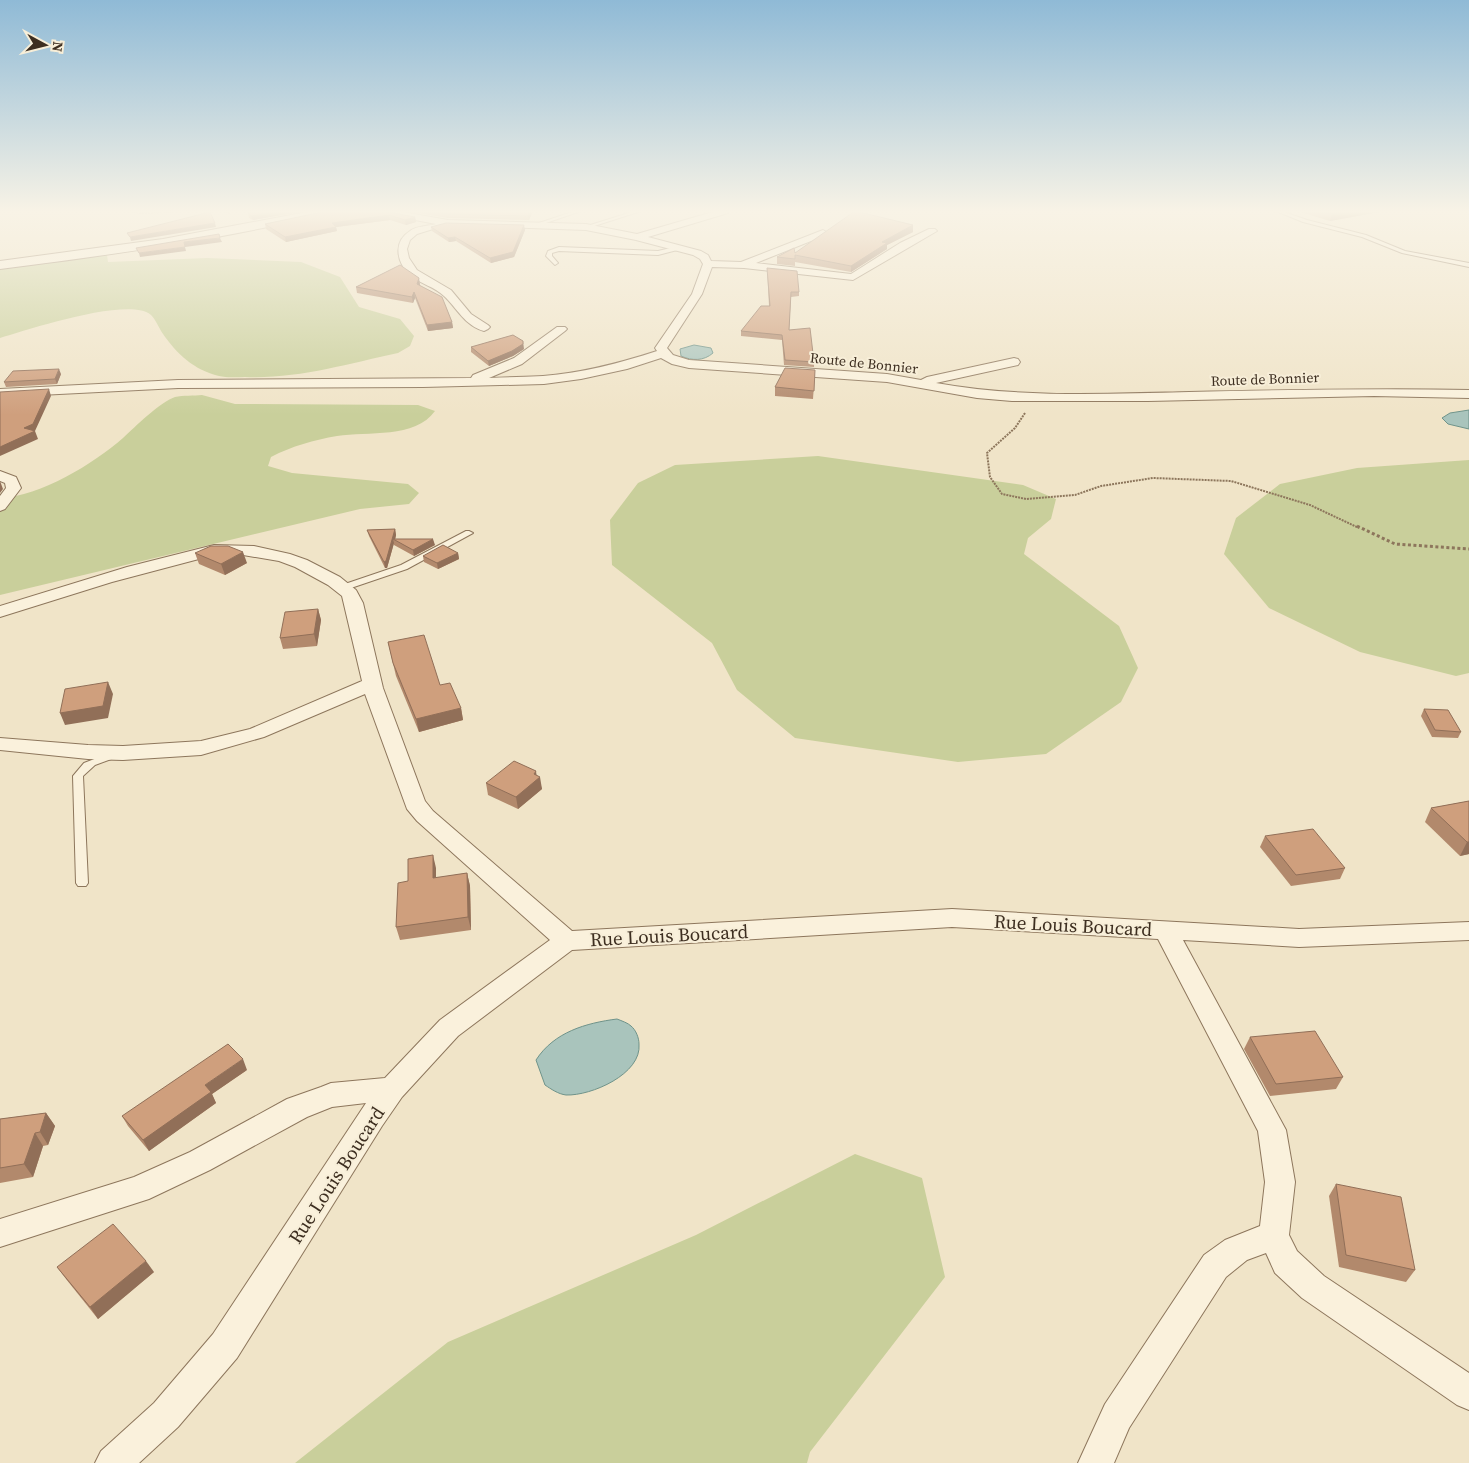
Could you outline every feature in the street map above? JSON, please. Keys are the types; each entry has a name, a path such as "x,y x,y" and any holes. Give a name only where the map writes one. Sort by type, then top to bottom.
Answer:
{"street":[{"path":"423,279 447,292 467,316 484,327"},
{"path":"0,393 178,384 466,382 568,377 627,365 663,353 661,348 663,344 684,317 698,294 703,279"},
{"path":"466,382 518,360 561,329"},
{"name":"Route de Bonnier","path":"663,353 670,359 689,364 887,378 977,394 1035,397 1148,397 1365,392 1469,394"},
{"path":"918,383 1014,362"},
{"path":"0,475 11,480 14,488 0,506"},
{"path":"0,612 140,568 225,549 240,549 293,560 345,587 352,595 372,684 415,804 425,816 567,941"},
{"path":"0,744 88,752 201,748 257,733 372,684"},
{"name":"Rue Louis Boucard","path":"113,1463 166,1416 225,1346 372,1117 392,1089 449,1028 567,941 952,918 1298,938 1469,931"},
{"path":"1166,930 1272,1130 1280,1182 1274,1235 1286,1262 1313,1287 1469,1393"},
{"path":"0,1233 140,1189 200,1161 297,1108 331,1094 392,1089"},
{"path":"1096,1463 1117,1416 1215,1266 1236,1250 1274,1235"}],"lane":[{"path":"345,587 404,567 469,533"},
{"path":"82,883 78,776 82,769 93,761 123,752"}],"path":[{"path":"1035,397 1015,428 987,453 990,476 1002,494 1026,499 1075,495 1102,486 1153,478 1231,481 1310,505 1395,544 1469,549"}],"green space":[{"path":"0,279 341,279 359,307 400,319 414,336 410,346 398,353 303,373 265,377 222,377 202,370 180,354 168,341 151,315 139,310 122,309 77,316 0,338"},
{"path":"202,395 235,404 418,405 435,411 416,426 403,430 337,436 295,447 271,457 268,466 292,473 408,484 419,493 409,504 360,509 0,595 0,498 32,491 66,477 111,448 162,404 178,396"},
{"path":"818,456 1023,485 1056,499 1051,519 1028,538 1024,554 1119,626 1138,668 1121,702 1046,754 958,762 795,738 737,690 712,643 612,565 610,520 638,483 675,465"},
{"path":"1469,460 1469,673 1456,676 1360,652 1269,608 1224,554 1236,518 1280,484 1357,468"},
{"path":"855,1154 922,1178 945,1277 810,1452 807,1463 295,1463 448,1342 696,1235"}],"water":[{"path":"694,345 711,348 713,353 706,358 698,359 689,359 681,356 680,349"},
{"path":"1469,410 1469,429 1448,424 1442,418 1450,413"},
{"path":"617,1019 633,1028 639,1042 638,1055 624,1074 601,1087 576,1094 566,1095 545,1085 536,1060 543,1050 572,1030 594,1023"}],"building":[{"path":"371,279 419,279 417,284 442,297 452,322 427,325 414,292 412,297 356,287"},
{"path":"768,279 798,279 799,292 791,292 789,330 810,328 814,362 785,360 782,335 741,331 761,306 770,306"},
{"path":"513,335 523,341 523,344 488,361 471,347"},
{"path":"785,368 815,370 814,391 775,387"},
{"path":"59,369 55,379 4,382 13,371"},
{"path":"49,389 33,424 24,428 35,431 0,447 0,392"},
{"path":"395,529 386,561 384,562 367,530"},
{"path":"393,539 433,539 413,550"},
{"path":"443,545 458,553 437,563 423,556"},
{"path":"211,546 228,546 243,552 221,564 195,553"},
{"path":"318,609 314,634 280,638 285,612"},
{"path":"424,635 440,685 450,683 461,708 416,719 393,663 388,642"},
{"path":"108,682 103,706 60,713 65,689"},
{"path":"1424,709 1448,710 1461,732 1435,730"},
{"path":"514,761 536,771 534,774 540,777 516,797 486,783"},
{"path":"1469,801 1469,842 1467,842 1431,808"},
{"path":"1313,829 1345,868 1296,875 1265,836"},
{"path":"433,855 433,878 467,873 468,917 396,927 398,883 408,881 408,859"},
{"path":"1315,1031 1343,1077 1276,1084 1250,1037"},
{"path":"228,1044 243,1059 205,1085 211,1092 143,1140 122,1116"},
{"path":"46,1113 40,1132 35,1133 24,1164 0,1168 0,1119"},
{"path":"1336,1184 1401,1197 1415,1270 1346,1255"},
{"path":"113,1224 146,1261 90,1307 57,1267"}]}
